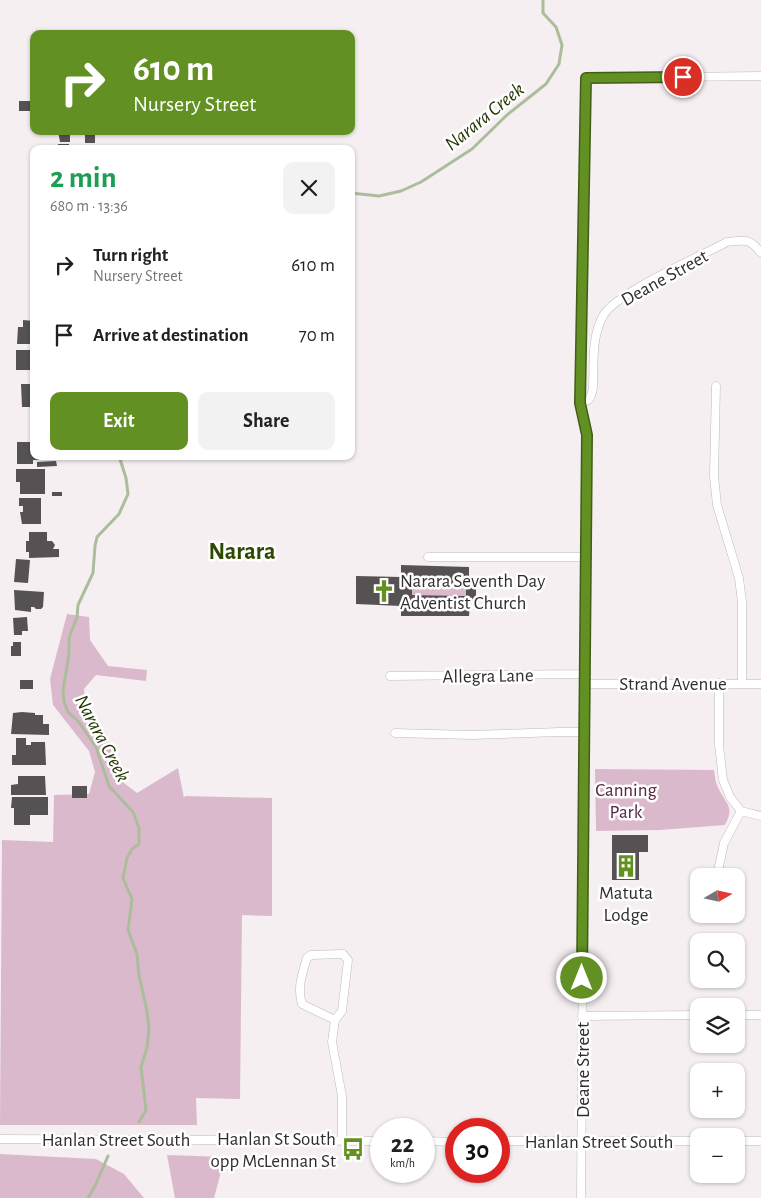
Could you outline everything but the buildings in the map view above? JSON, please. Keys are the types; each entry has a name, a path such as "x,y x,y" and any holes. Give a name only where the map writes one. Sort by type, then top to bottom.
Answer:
{"street":[{"name":"Deane Street","path":"582,1198 587,435 580,403 586,78 761,76"},
{"name":"Deane Street","path":"580,403 585,402 591,396 596,333 608,309 637,288 727,242 749,241 760,252"},
{"path":"716,386 714,476 717,505 739,578 742,602 742,683"},
{"path":"428,557 586,557"},
{"name":"Allegra Lane","path":"390,676 586,674"},
{"path":"719,683 719,745 723,780 730,797 740,812 761,816"},
{"name":"Strand Avenue","path":"586,684 761,684"},
{"path":"395,733 472,735 585,732"},
{"path":"719,868 724,843 740,812"},
{"path":"335,1020 302,1004 299,994 300,985 307,958 311,955 343,954 348,960 342,1011 335,1020 332,1042 342,1096 342,1140"},
{"path":"582,1016 690,1015"},
{"path":"745,1015 761,1015"},
{"name":"Hanlan Street South","path":"0,1139 370,1141"},
{"name":"Hanlan Street South","path":"510,1142 690,1141"},
{"path":"745,1141 761,1141"}],"green space":[{"path":"412,586 466,587 466,596 412,595"},
{"path":"67,614 89,617 90,640 108,666 147,670 146,681 96,675 84,689 85,704 106,733 115,764 124,783 137,793 178,768 184,798 185,796 272,798 272,916 242,915 240,1099 196,1098 197,1125 0,1125 2,840 53,842 54,795 89,794 95,772 89,751 53,705 50,679"},
{"name":"Canning Park","path":"595,769 714,770 716,783 728,804 728,818 725,825 660,830 596,831"},
{"path":"0,1154 96,1159 124,1174 144,1198 0,1198"},
{"path":"167,1155 225,1157 214,1198 175,1198"}],"waterway":[{"name":"Narara Creek","path":"355,193 379,196 401,191 421,182 472,149 507,115 546,84 559,64 562,45 556,27 543,13 543,0"},
{"name":"Narara Creek","path":"120,460 126,478 128,494 119,514 97,537 93,573 78,605 77,617 69,638 69,654 63,691 64,702 68,712 78,721 96,747 109,786 133,812 139,828 139,844 132,849 127,858 123,878 132,899 128,930 137,954 139,976 149,1028 147,1048 141,1067 146,1110 139,1122"},
{"name":"Narara Creek","path":"88,1198 108,1156"}],"place":[{"name":"Narara Seventh Day Adventist Church","path":"384,591"},
{"name":"Matuta Lodge","path":"626,866"},
{"name":"Hanlan St South opp McLennan St","path":"353,1149"}],"district":[{"name":"Narara","path":"242,551"}],"route":[{"path":"582,978 587,435 580,403 586,78 683,77"}]}
